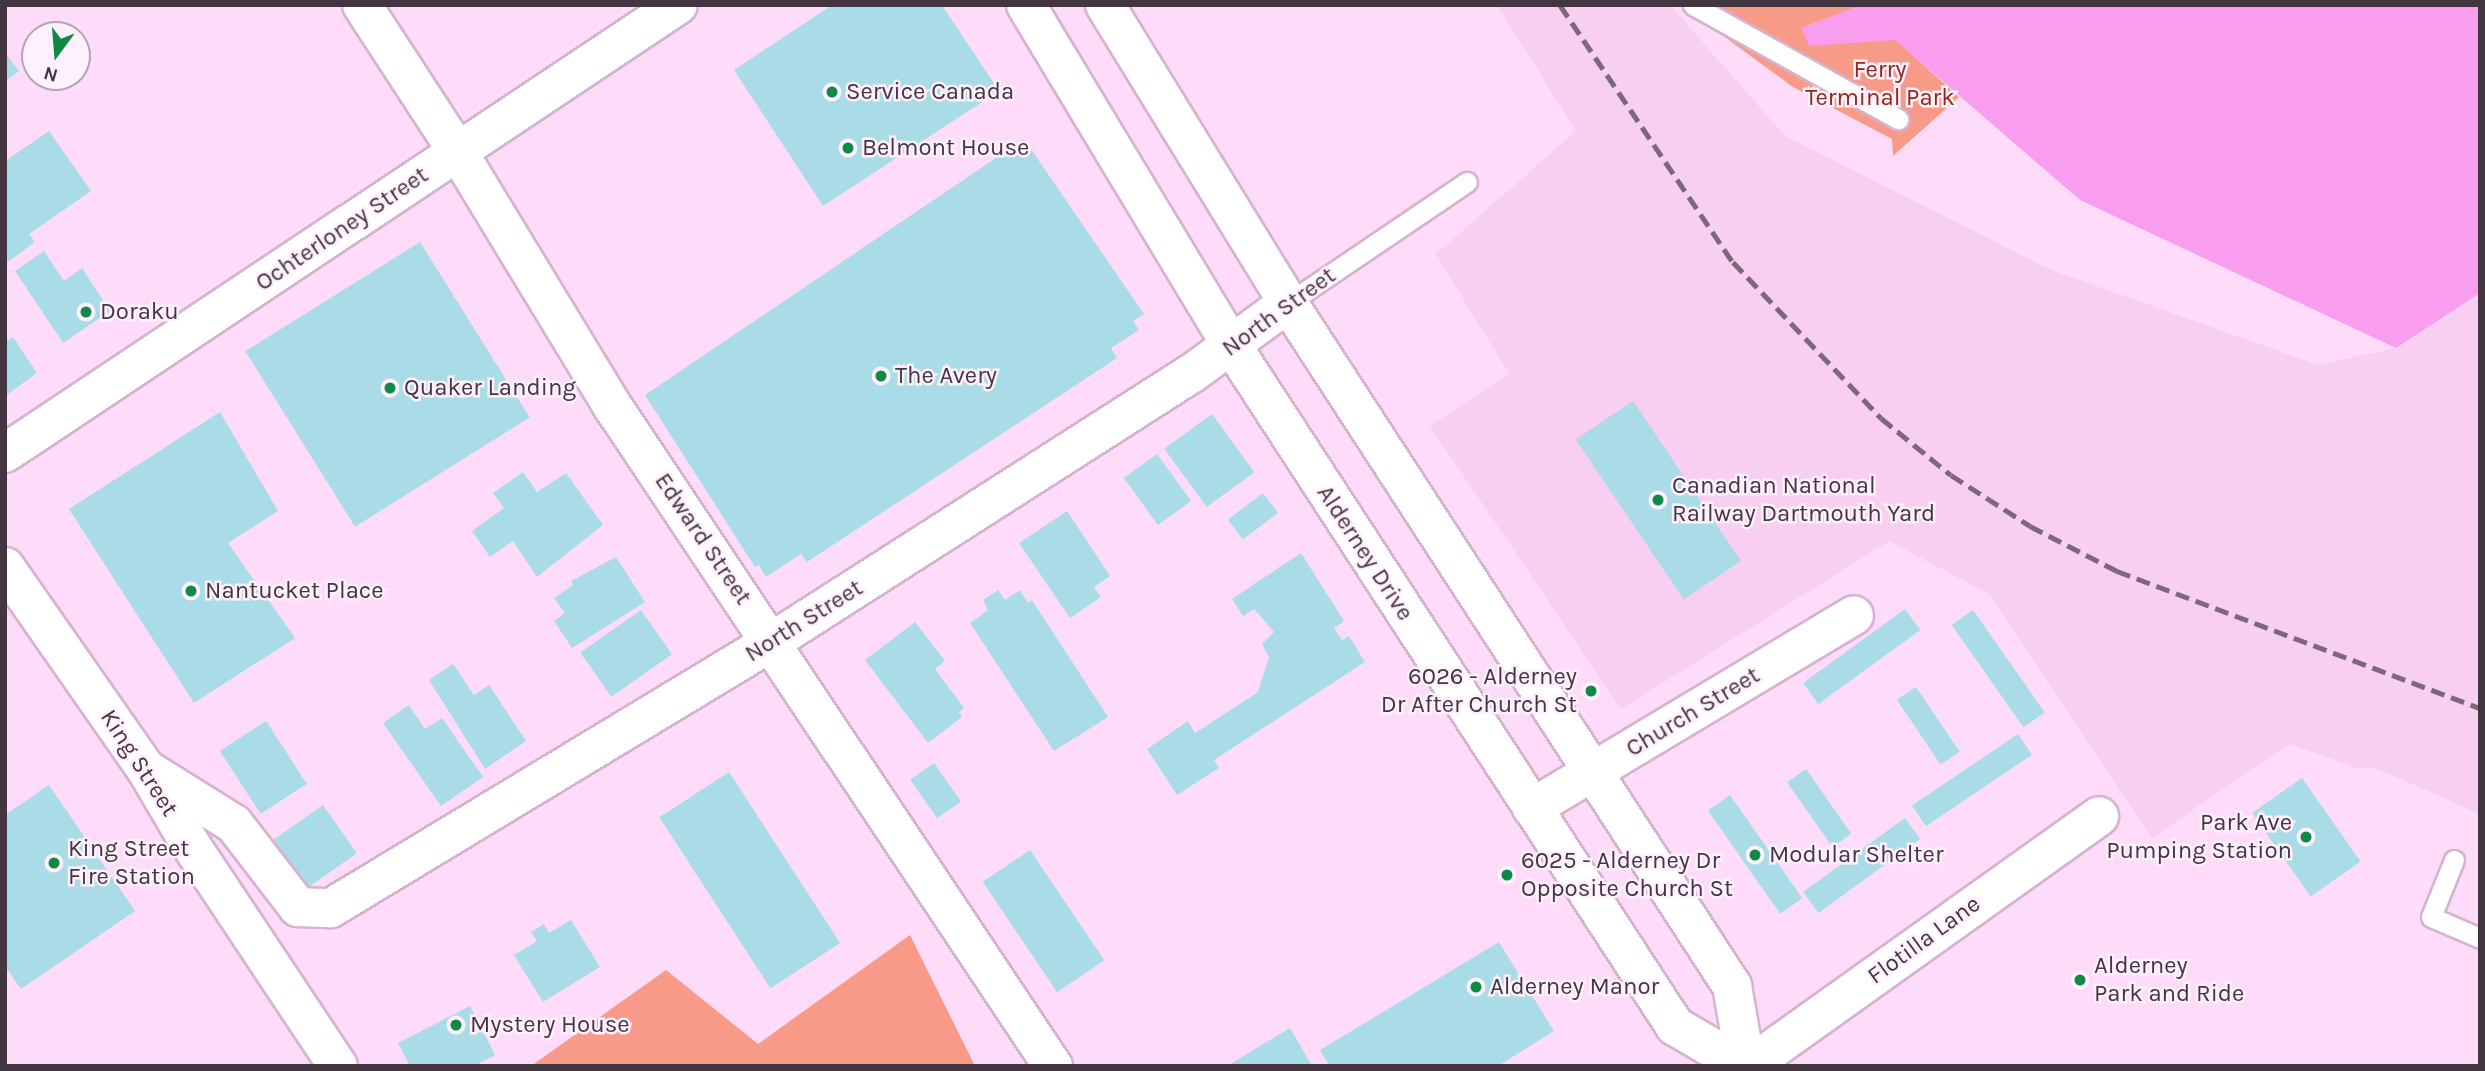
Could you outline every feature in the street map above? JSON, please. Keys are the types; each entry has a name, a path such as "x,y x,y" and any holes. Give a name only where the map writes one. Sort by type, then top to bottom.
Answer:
{"street":[{"name":"Edward Street","path":"362,5 458,152 611,404 773,641 1053,1066"},
{"name":"Ochterloney Street","path":"5,453 678,5"},
{"name":"Alderney Drive","path":"1026,5 1232,346 1675,1026 1746,1066"},
{"path":"1105,5 1288,303 1732,986 1746,1066"},
{"name":"North Street","path":"146,769 234,824 298,907 331,908 773,641 1232,346 1288,303"},
{"name":"King Street","path":"5,567 146,769 189,842 338,1066"},
{"name":"Church Street","path":"1532,808 1854,615"},
{"name":"Flotilla Lane","path":"1746,1066 2099,816"}],"lane":[{"path":"1693,5 1898,119"},
{"name":"North Street","path":"1288,303 1467,183"},
{"path":"2454,860 2431,917 2480,938"}],"shaded area":[{"path":"1497,5 1670,5 1785,136 2051,270 2318,365 2396,348 2480,293 2480,814 2373,767 2360,769 2289,744 2152,838 1989,594 1889,541 1621,709 1430,426 1509,374 1436,254 1576,131"},
{"path":"1862,5 2480,5 2480,293 2396,348 2080,200 1895,40 1809,46 1802,28"}],"green space":[{"name":"Ferry Terminal Park","path":"1681,5 1862,5 1802,28 1809,45 1895,39 1959,97 1893,156 1892,139 1793,87"},
{"path":"910,935 975,1066 531,1066 666,970 758,1044"}],"building":[{"name":"Belmont House","path":"832,5 942,5 999,91 823,206 734,70"},
{"path":"5,53 19,71 5,81"},
{"path":"49,131 91,191 29,234 35,242 5,264 5,161"},
{"name":"The Avery","path":"1024,139 1144,314 1133,321 1139,330 1111,348 1117,358 807,562 801,554 766,577 759,565 755,567 645,395"},
{"name":"Quaker Landing","path":"420,242 530,418 355,527 245,351"},
{"path":"44,251 64,281 82,268 110,311 63,343 15,271"},
{"path":"13,337 37,373 5,396 5,342"},
{"name":"Canadian National Railway Dartmouth Yard","path":"1633,401 1741,561 1684,600 1576,440"},
{"name":"Nantucket Place","path":"220,412 278,511 228,543 295,638 194,703 69,509"},
{"path":"1212,414 1254,472 1207,507 1164,449"},
{"path":"1157,454 1191,501 1158,525 1124,478"},
{"path":"523,472 537,492 566,473 603,525 537,577 513,541 490,557 472,531 504,508 493,493"},
{"path":"1263,493 1278,513 1243,539 1228,519"},
{"path":"1067,511 1110,576 1094,587 1101,597 1070,618 1019,543"},
{"path":"1301,553 1344,621 1334,628 1342,640 1349,636 1365,662 1214,760 1219,768 1177,795 1147,749 1188,721 1195,733 1258,692 1269,657 1262,644 1274,632 1254,609 1243,616 1232,599"},
{"path":"616,557 645,602 572,648 554,621 565,613 554,598 573,585 571,581"},
{"path":"998,590 1005,600 1020,590 1028,603 1032,600 1108,717 1054,751 970,623 988,610 983,600"},
{"path":"1905,609 1920,630 1818,704 1803,683"},
{"path":"641,610 672,654 611,697 580,652"},
{"path":"1973,610 2045,712 2023,727 1952,625"},
{"path":"915,622 945,661 935,669 964,708 959,712 962,717 928,743 865,660"},
{"path":"453,664 474,695 489,685 526,741 485,769 429,680"},
{"path":"1916,687 1960,752 1941,765 1897,700"},
{"path":"409,705 425,729 442,718 483,777 441,806 383,723"},
{"path":"266,721 307,784 261,814 220,751"},
{"name":"Modular Shelter","path":"2018,734 2032,755 1926,826 1912,806"},
{"path":"934,763 961,802 937,818 910,780"},
{"name":"Modular Shelter","path":"1806,769 1851,834 1832,847 1787,782"},
{"path":"729,772 840,943 770,988 659,817"},
{"name":"Park Ave Pumping Station","path":"2302,778 2361,862 2311,897 2252,813"},
{"name":"King Street Fire Station","path":"49,785 135,911 21,989 5,966 5,815"},
{"name":"Modular Shelter","path":"1730,795 1802,898 1780,914 1708,810"},
{"path":"323,805 357,853 308,888 274,839"},
{"name":"Modular Shelter","path":"1905,818 1920,839 1818,913 1803,892"},
{"path":"1030,850 1104,960 1057,992 983,882"},
{"path":"571,920 600,967 543,1002 514,955 537,941 531,932 544,924 549,933"},
{"name":"Alderney Manor","path":"1499,942 1554,1031 1498,1066 1324,1066 1328,1063 1320,1050"},
{"name":"Mystery House","path":"470,1006 495,1055 474,1066 410,1066 398,1043"},
{"path":"1290,1028 1312,1066 1227,1066"}],"railway":[{"path":"1560,5 1733,262 1881,418 1951,475 2030,526 2117,571 2480,708"}],"place":[{"name":"Service Canada","path":"832,92"},
{"name":"Belmont House","path":"848,148"},
{"name":"Doraku","path":"86,312"},
{"name":"The Avery","path":"881,376"},
{"name":"Quaker Landing","path":"390,388"},
{"name":"Canadian National Railway Dartmouth Yard","path":"1658,500"},
{"name":"Nantucket Place","path":"191,591"},
{"name":"6026 - Alderney Dr After Church St","path":"1591,691"},
{"name":"Park Ave Pumping Station","path":"2306,837"},
{"name":"Modular Shelter","path":"1755,855"},
{"name":"King Street Fire Station","path":"54,863"},
{"name":"6025 - Alderney Dr Opposite Church St","path":"1507,875"},
{"name":"Alderney Park and Ride","path":"2080,980"},
{"name":"Alderney Manor","path":"1476,987"},
{"name":"Mystery House","path":"456,1025"}]}
